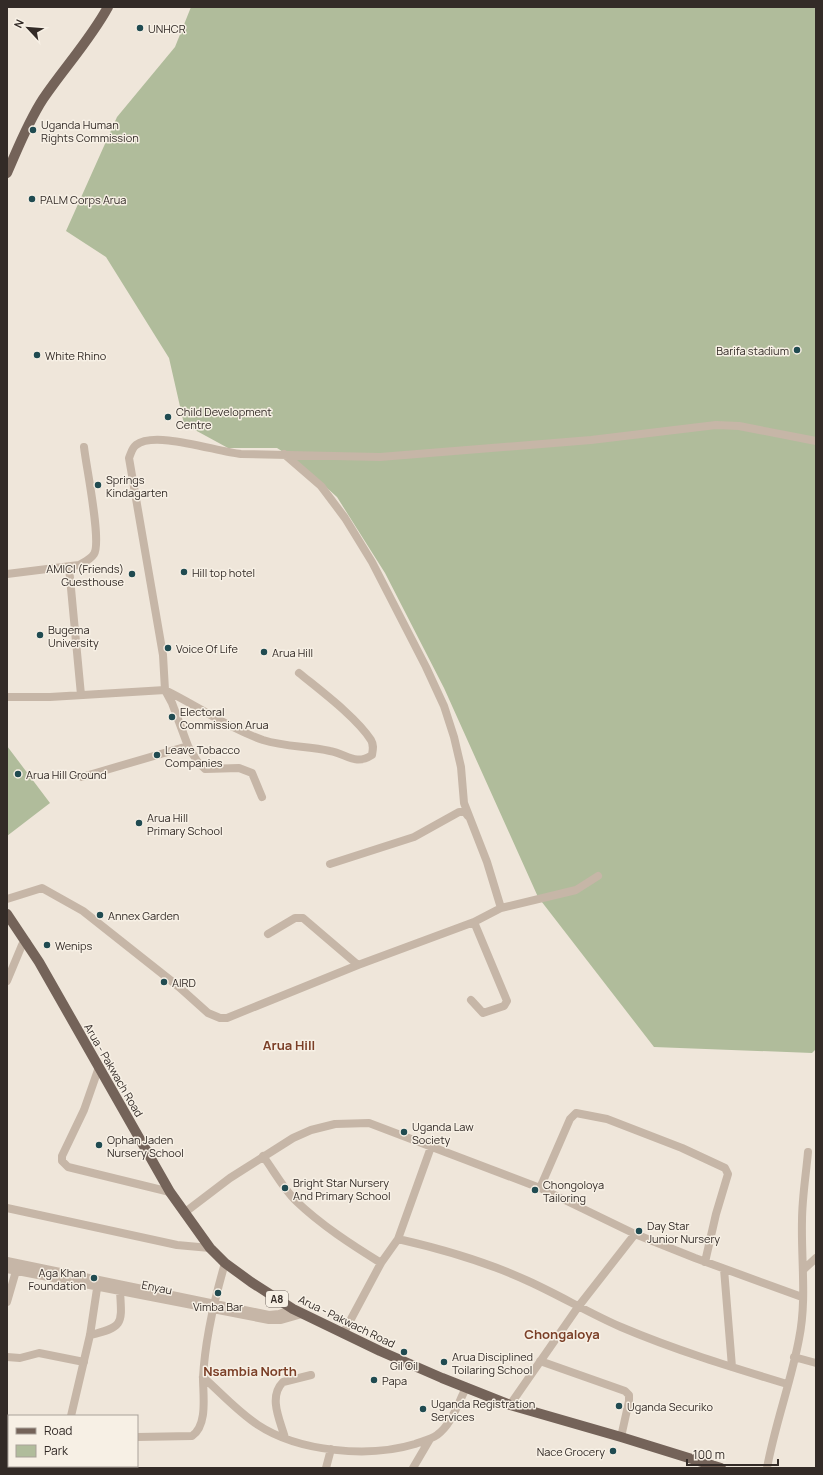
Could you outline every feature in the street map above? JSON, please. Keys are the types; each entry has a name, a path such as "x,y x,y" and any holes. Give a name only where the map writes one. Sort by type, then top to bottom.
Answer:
{"main road":[{"path":"7,173 32,117 42,99 96,27 108,7"},
{"name":"Arua - Pakwach Road","path":"7,914 27,942 170,1192 210,1248 225,1264 298,1311 343,1334 466,1388 510,1405 621,1437 703,1465 721,1468"}],"street":[{"path":"262,797 252,773 239,768 205,769 197,761 188,746 172,703 165,690 163,655 129,458 132,448 137,444 148,440 171,441 226,453 380,457 591,440 716,425 739,426 816,441"},
{"path":"7,574 69,567 87,561 94,554 96,544 84,447"},
{"path":"284,454 321,486 336,504 372,562 414,643 444,706 454,737 461,767 464,804 487,862 501,908"},
{"path":"69,567 81,695"},
{"path":"7,697 81,695 165,690 246,733 264,740 284,746 329,750 357,761 366,759 372,755 374,748 371,740 352,718 299,673"},
{"path":"82,777 188,746"},
{"path":"330,864 410,838 459,812 465,812 468,816"},
{"path":"7,899 42,888 83,911 179,987 208,1013 220,1018 227,1018 358,965 474,922 501,908 576,890 598,876"},
{"path":"268,934 295,918 303,918 358,965"},
{"path":"471,1000 483,1013 504,1006 507,1001 474,922"},
{"path":"7,981 22,945 27,942"},
{"path":"99,1067 84,1110 62,1156 62,1162 68,1167 170,1192"},
{"path":"540,1188 570,1118 576,1113 597,1116 705,1158 725,1168 728,1174 716,1214 705,1262"},
{"path":"184,1213 230,1178 293,1138 311,1130 348,1123 369,1123 540,1188 635,1234 705,1262 802,1297"},
{"path":"343,1334 381,1263 398,1239 431,1147"},
{"path":"767,1468 799,1339 803,1270 802,1219 808,1152"},
{"path":"263,1156 286,1189 296,1200 338,1234 381,1263"},
{"path":"7,1208 177,1245 210,1248"},
{"path":"510,1405 578,1307 635,1234"},
{"path":"398,1239 446,1252 503,1271 529,1281 578,1307 620,1326 692,1355 787,1384"},
{"path":"803,1270 816,1258"},
{"name":"Enyau","path":"7,1261 98,1283 212,1306"},
{"path":"138,1437 192,1436 199,1428 203,1414 203,1377 212,1306 225,1264"},
{"name":"Enyau","path":"7,1269 98,1283 120,1291 269,1315 298,1311"},
{"path":"724,1269 732,1367"},
{"path":"7,1302 16,1271"},
{"path":"71,1415 90,1335 98,1283"},
{"path":"90,1335 110,1330 118,1324 121,1314 120,1291"},
{"path":"7,1356 20,1358 39,1352 84,1362"},
{"path":"794,1358 816,1363"},
{"path":"540,1361 625,1391 629,1395 629,1401 621,1437"},
{"path":"285,1438 275,1404 278,1390 283,1382 311,1375"},
{"path":"203,1377 242,1413 259,1426 285,1438 315,1446 331,1449 363,1451 390,1449 430,1439 438,1434 450,1420 466,1388"},
{"path":"414,1468 430,1439"},
{"path":"326,1468 331,1449"}],"green space":[{"path":"191,7 816,7 816,1049 812,1053 654,1047 538,897 444,688 385,573 337,497 296,460 277,448 228,448 184,424 169,358 106,257 66,231 117,117 175,47"},
{"name":"Arua Hill Ground","path":"7,746 50,803 7,836"}],"place":[{"name":"UNHCR","path":"140,28"},
{"name":"Uganda Human Rights Commission","path":"33,130"},
{"name":"PALM Corps Arua","path":"32,199"},
{"name":"Barifa stadium","path":"797,350"},
{"name":"White Rhino","path":"37,355"},
{"name":"Child Development Centre","path":"168,417"},
{"name":"Springs Kindagarten","path":"98,485"},
{"name":"Hill top hotel","path":"184,572"},
{"name":"AMICI (Friends) Guesthouse","path":"132,574"},
{"name":"Bugema University","path":"40,635"},
{"name":"Voice Of Life","path":"168,648"},
{"name":"Arua Hill","path":"264,652"},
{"name":"Electoral Commission Arua","path":"172,717"},
{"name":"Leave Tobacco Companies","path":"157,755"},
{"name":"Arua Hill Ground","path":"18,774"},
{"name":"Arua Hill Primary School","path":"139,823"},
{"name":"Annex Garden","path":"100,915"},
{"name":"Wenips","path":"47,945"},
{"name":"AIRD","path":"164,982"},
{"name":"Uganda Law Society","path":"404,1132"},
{"name":"Ophan Jaden Nursery School","path":"99,1145"},
{"name":"Bright Star Nursery And Primary School","path":"285,1188"},
{"name":"Chongoloya Tailoring","path":"535,1190"},
{"name":"Day Star Junior Nursery","path":"639,1231"},
{"name":"Aga Khan Foundation","path":"94,1278"},
{"name":"Vimba Bar","path":"218,1293"},
{"name":"Gil Oil","path":"404,1352"},
{"name":"Arua Disciplined Toilaring School","path":"444,1362"},
{"name":"Papa","path":"374,1380"},
{"name":"Uganda Securiko","path":"619,1406"},
{"name":"Uganda Registration Services","path":"423,1409"},
{"name":"Nace Grocery","path":"613,1451"}],"district":[{"name":"Arua Hill","path":"289,1045"},
{"name":"Chongaloya","path":"562,1334"},
{"name":"Nsambia North","path":"250,1371"}]}
